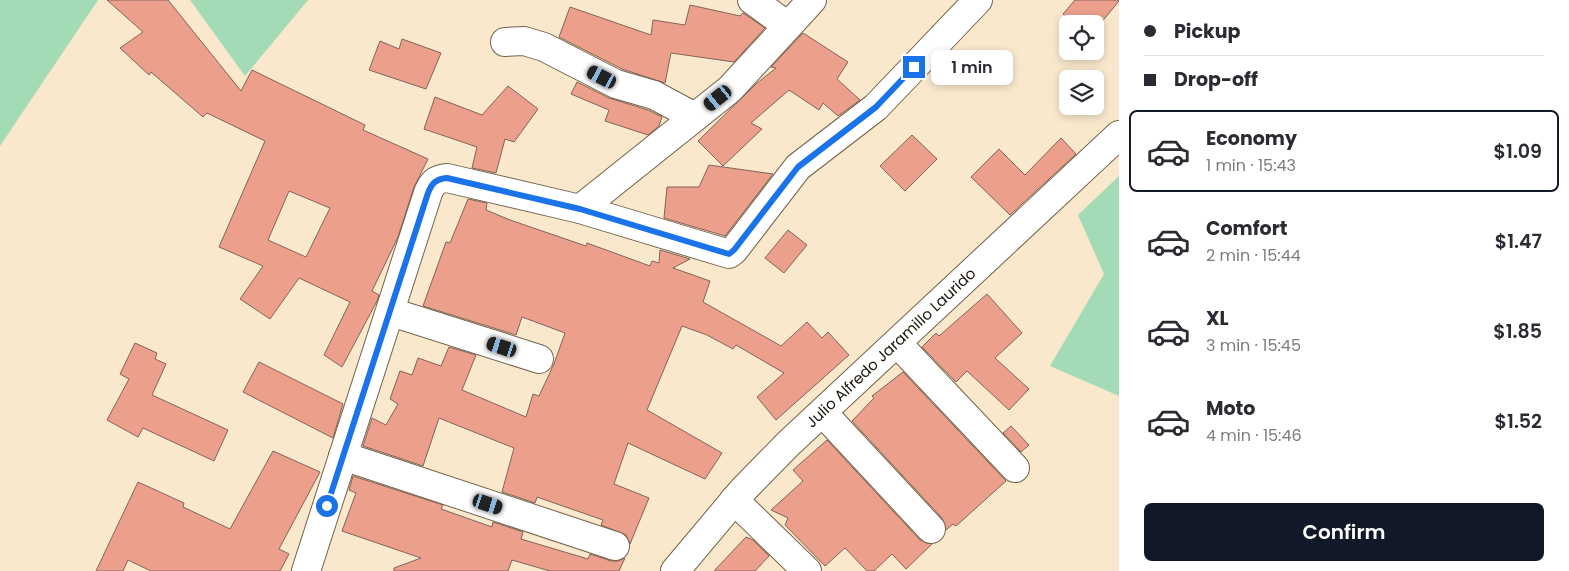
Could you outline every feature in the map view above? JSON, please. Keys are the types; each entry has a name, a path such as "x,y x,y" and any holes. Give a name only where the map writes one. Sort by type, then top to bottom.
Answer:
{"street":[{"path":"752,0 788,26"},
{"path":"580,209 730,89 812,0"},
{"path":"306,571 431,185 438,179 447,178 580,209 726,255 731,253 798,167 876,107 978,0"},
{"path":"505,42 524,41 544,47 616,84 654,95 695,117"},
{"name":"Julio Alfredo Jaramillo Laurido","path":"675,571 734,500 788,444 1119,136"},
{"path":"390,312 539,359"},
{"path":"896,343 1014,468"},
{"path":"823,413 931,529"},
{"path":"343,456 615,546"},
{"path":"734,500 807,571"}],"green space":[{"path":"0,0 98,0 0,146"},
{"path":"190,0 308,0 245,76"},
{"path":"1119,176 1119,396 1050,366 1104,274 1078,215"}],"building":[{"path":"107,0 168,0 241,91 252,70 365,125 363,130 428,159 414,187 398,237 372,291 379,295 377,301 342,367 324,355 350,302 299,278 270,319 240,299 263,266 219,247 265,141 207,113 203,117 151,72 149,75 120,48 143,32","holes":["289,191 330,208 306,257 268,240"]},
{"path":"1075,0 1119,0 1104,19 1104,15 1063,14"},
{"path":"690,5 740,16 743,13 765,28 734,62 671,53 665,83 622,69 559,37 570,7 651,35 653,20 685,25"},
{"path":"803,33 848,62 837,79 860,100 838,116 823,103 819,110 789,90 751,123 762,129 723,166 698,141 756,84 776,68 771,67"},
{"path":"402,39 441,53 426,89 369,70 380,41 399,49"},
{"path":"577,82 609,98 648,110 662,117 659,126 648,135 605,121 609,110 571,94"},
{"path":"508,86 538,109 514,142 505,139 496,173 472,168 477,147 424,129 435,97 482,115"},
{"path":"912,135 937,159 905,191 880,166"},
{"path":"1061,138 1076,154 1010,215 971,177 999,149 1025,175"},
{"path":"709,165 773,174 725,236 664,218 667,187 699,187"},
{"path":"468,199 487,203 486,210 510,220 586,246 587,243 650,266 652,261 659,263 660,250 690,259 673,268 710,281 703,302 781,346 807,322 822,338 828,332 849,355 776,420 757,397 784,373 736,345 733,349 707,335 682,326 647,410 722,453 705,479 628,443 614,484 649,498 630,544 626,535 601,525 603,520 537,497 535,503 502,492 514,448 439,418 423,466 363,446 372,418 386,425 398,404 390,399 400,371 412,375 418,358 441,366 449,347 476,355 462,390 526,417 533,394 539,396 554,364 565,333 522,317 516,335 423,306 446,242 450,243"},
{"path":"788,230 807,245 784,273 765,258"},
{"path":"987,294 1022,333 995,358 1029,389 1009,410 967,371 956,382 922,347 936,333 939,336"},
{"path":"135,343 157,353 155,359 166,364 152,395 228,430 214,461 143,428 138,437 107,420 129,379 120,374"},
{"path":"259,362 343,404 333,438 243,392"},
{"path":"903,372 1006,481 956,526 953,524 946,530 942,518 852,421 874,398 872,396"},
{"path":"1011,426 1029,445 1021,452 1003,433"},
{"path":"827,440 920,540 932,544 906,569 892,554 874,571 867,571 845,548 825,566 785,525 788,518 771,510 803,481 793,470"},
{"path":"273,451 320,472 279,549 289,554 280,571 151,571 128,560 123,571 96,571 138,482 184,503 183,507 230,529"},
{"path":"353,476 443,505 441,509 492,527 493,522 523,532 521,539 588,559 590,554 611,561 625,558 619,571 550,571 512,560 508,571 394,571 394,568 421,558 342,531 356,493 349,490"},
{"path":"746,537 753,540 769,556 755,571 714,571"}],"route":[{"path":"327,506 428,193 431,185 438,179 447,178 580,209 726,255 731,253 739,244 798,167 876,107 914,67"}]}
